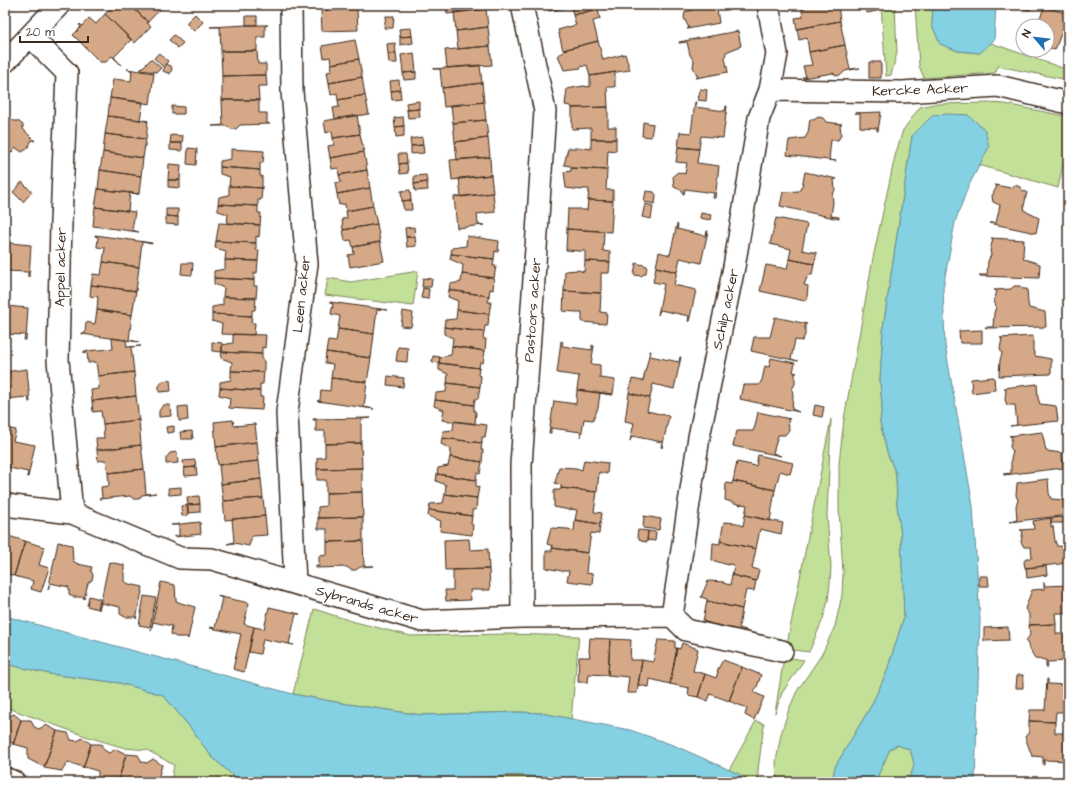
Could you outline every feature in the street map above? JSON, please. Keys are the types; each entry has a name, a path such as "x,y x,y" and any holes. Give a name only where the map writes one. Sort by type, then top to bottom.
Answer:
{"street":[{"path":"5,62 60,5"},
{"name":"Leen acker","path":"291,5 292,91 307,264 287,412 295,583"},
{"name":"Pastoors acker","path":"522,5 545,110 521,465 522,617"},
{"name":"Schilp acker","path":"672,616 699,437 734,267 759,118 770,90 777,54 768,5"},
{"name":"Appel acker","path":"30,36 68,73 61,222 58,360 72,513"},
{"name":"Kercke Acker","path":"770,90 902,92 998,86 1068,103"},
{"name":"Sybrands acker","path":"5,504 72,513 180,558 212,558 422,621 522,617 672,616"},
{"path":"672,616 686,630 782,651"},
{"path":"5,778 14,782"}],"green space":[{"path":"881,5 895,5 897,53 891,75 886,76"},
{"path":"915,5 933,5 932,25 941,44 958,51 980,53 991,43 1015,51 1015,58 1034,58 1068,70 1068,80 998,66 995,73 924,78 919,66"},
{"path":"934,104 1005,104 1065,116 1068,118 1068,141 1058,188 979,165 989,147 968,115 933,115 912,136 883,328 880,381 882,405 880,422 887,452 896,474 897,505 901,535 904,617 886,674 871,706 835,767 832,782 777,782 776,762 781,734 789,709 797,691 822,654 835,626 842,595 843,572 839,509 839,463 844,419 873,258 895,156 903,130 920,107"},
{"path":"418,271 413,306 325,295 328,278 351,282"},
{"path":"831,419 827,516 831,566 828,601 823,619 809,652 786,649"},
{"path":"314,609 355,622 411,636 507,634 579,636 571,719 541,713 519,712 421,715 293,694"},
{"path":"784,657 804,660 782,693 775,713"},
{"path":"5,664 50,674 120,683 163,695 212,757 240,782 171,782 174,765 147,750 125,748 88,737 5,707"},
{"path":"756,721 764,724 758,770 758,782 740,782 740,775 729,770"},
{"path":"897,745 909,749 913,758 914,766 909,777 906,782 875,782 890,749"},
{"path":"519,775 580,782 408,782"}],"water":[{"path":"933,5 996,5 994,40 980,53 958,51 940,44 932,25"},
{"path":"933,115 968,115 985,130 989,147 968,187 955,222 943,288 945,345 973,506 980,620 975,782 906,782 913,770 914,762 909,749 897,745 890,749 875,782 832,782 835,767 871,706 886,674 904,617 901,535 897,505 896,474 887,452 880,422 882,405 880,381 883,328 912,136"},
{"path":"5,616 293,694 341,703 421,715 519,712 541,713 630,730 673,745 741,775 740,782 580,782 519,775 408,782 240,782 212,757 163,695 120,683 50,674 5,664"}],"building":[{"path":"114,5 130,5 151,26 135,43 105,14"},
{"path":"130,5 164,5 148,22"},
{"path":"322,5 357,5 357,9 321,10"},
{"path":"446,5 486,5 486,9 447,14"},
{"path":"546,5 571,5 565,8 549,11"},
{"path":"571,5 597,5 598,9 573,15"},
{"path":"691,5 717,5 719,23 687,29 689,28 684,18 685,12 692,10"},
{"path":"801,5 838,5 840,21 797,29 795,18 803,17"},
{"path":"866,5 876,5 877,11 867,13"},
{"path":"1006,5 1031,5 1030,10"},
{"path":"1039,5 1068,14 1068,32 1063,32 1060,36 1055,50 1055,18 1040,18 1044,7"},
{"path":"357,9 358,30 322,31 321,10"},
{"path":"486,9 488,27 456,31 454,12"},
{"path":"598,9 600,19 593,21 598,41 563,50 558,30 576,25 573,15"},
{"path":"105,14 131,40 114,57 121,65 112,56 106,62 100,62 73,35 81,27 79,25 80,24 82,26 89,18 96,24"},
{"path":"195,14 203,22 194,31 186,23"},
{"path":"246,16 257,16 257,25 246,25"},
{"path":"386,16 394,16 393,28 384,28"},
{"path":"840,21 845,45 809,52 807,38 799,40 797,29"},
{"path":"268,25 265,26 265,37 257,37 257,51 221,51 220,27 210,27"},
{"path":"488,27 490,46 458,49 456,31"},
{"path":"411,28 412,36 400,37 399,29"},
{"path":"738,31 741,46 726,52 725,58 728,72 696,78 698,77 693,67 694,61 690,55 687,42 679,42"},
{"path":"174,35 183,43 178,48 169,40"},
{"path":"412,36 413,43 400,45 400,37"},
{"path":"355,40 359,59 331,64 330,57 324,58 322,46"},
{"path":"598,41 603,60 625,54 630,70 590,76 587,65 580,67 581,68 564,70 558,55 564,52 563,50"},
{"path":"395,43 396,53 388,54 387,44"},
{"path":"845,45 850,69 860,68 845,71 837,76 833,73 803,78 802,77 806,77 803,66 812,65 809,52"},
{"path":"490,46 492,65 447,68 445,50"},
{"path":"221,51 257,51 258,64 266,64 266,75 222,76"},
{"path":"159,53 168,61 163,67 154,58"},
{"path":"396,53 397,63 389,63 388,54"},
{"path":"414,53 416,72 403,73 401,55"},
{"path":"151,59 161,68 157,72 140,70"},
{"path":"359,59 362,77 329,83 327,72 332,71 331,64"},
{"path":"869,62 881,62 881,78 869,78"},
{"path":"166,64 171,66 172,69 170,74 163,71"},
{"path":"480,65 482,83 442,88 440,69 433,69"},
{"path":"127,69 154,73 150,104 110,98 113,79 131,81 132,71"},
{"path":"416,72 416,79 404,80 403,73"},
{"path":"615,72 615,87 607,87 608,107 572,108 571,106 565,105 567,89 583,86 590,87 590,76"},
{"path":"266,75 267,86 258,86 259,100 222,100 222,76"},
{"path":"362,77 365,95 338,100 337,93 331,95 329,83"},
{"path":"399,80 400,90 391,91 390,81"},
{"path":"482,83 484,102 444,107 442,88"},
{"path":"700,89 707,90 706,101 698,100"},
{"path":"400,90 401,99 392,100 391,91"},
{"path":"365,95 369,114 335,119 333,108 339,107 338,100"},
{"path":"110,98 143,102 140,120 108,116"},
{"path":"222,100 259,100 259,113 267,113 267,123 270,124 240,125 236,129 231,129 227,126 212,126 223,125"},
{"path":"419,101 419,109 407,110 406,103"},
{"path":"484,102 486,120 453,123 451,105"},
{"path":"695,102 695,107 725,111 727,106 723,138 701,136 699,149 678,147 680,132 691,133"},
{"path":"172,106 184,107 184,114 172,114"},
{"path":"608,107 608,127 616,127 616,139 591,139 591,128 572,129 572,108"},
{"path":"419,109 420,117 408,118 407,110"},
{"path":"881,112 878,131 877,128 860,127 860,113 855,113"},
{"path":"357,115 360,134 333,138 332,131 326,133 324,121"},
{"path":"108,116 148,121 146,139 105,134"},
{"path":"403,117 404,126 395,127 394,118"},
{"path":"818,117 823,118 826,122 842,124 840,124 841,135 838,140 831,140 829,160 836,161 787,155 789,140 805,138 808,133 810,119 814,120"},
{"path":"11,118 23,125 23,129 35,141 32,140 27,149 22,152 16,148 5,159 5,124"},
{"path":"486,120 488,138 455,142 453,123"},
{"path":"643,122 653,124 651,137 642,136"},
{"path":"404,126 404,136 396,137 395,127"},
{"path":"105,134 146,139 143,158 103,152"},
{"path":"360,134 364,152 330,158 328,146 334,145 333,138"},
{"path":"171,135 183,136 182,143 170,143"},
{"path":"422,137 423,145 411,146 410,139"},
{"path":"488,138 490,157 457,160 455,142"},
{"path":"591,139 616,139 616,151 608,150 607,170 571,168 571,166 564,165 568,148 591,149"},
{"path":"170,143 182,143 182,151 170,150"},
{"path":"423,145 424,153 411,154 411,146"},
{"path":"678,147 699,149 697,163 719,166 715,198 713,198 714,193 685,189 683,194 683,191 674,187 673,176 678,172 685,174 687,163 676,162"},
{"path":"188,148 197,149 196,165 187,164"},
{"path":"231,149 264,151 263,163 260,163 260,170 220,167 220,161 231,159"},
{"path":"103,152 143,158 141,176 100,170"},
{"path":"364,152 367,170 339,175 338,168 332,169 330,158"},
{"path":"398,154 406,154 407,163 399,164"},
{"path":"490,157 491,175 452,180 450,160"},
{"path":"407,163 408,173 400,174 399,164"},
{"path":"169,164 181,165 180,180 168,180"},
{"path":"220,167 260,170 260,176 262,176 262,188 229,186 230,177 220,174"},
{"path":"571,168 607,170 606,190 613,190 613,201 588,200 589,189 582,190 566,188 564,172 571,171"},
{"path":"100,170 141,176 139,194 98,189"},
{"path":"367,170 370,188 337,194 335,183 341,182 339,175"},
{"path":"805,172 837,179 834,179 835,190 832,195 833,202 831,216 839,217 839,219 780,206 783,192 799,191 802,186"},
{"path":"426,175 427,182 414,184 414,176"},
{"path":"491,175 493,193 461,197 459,178"},
{"path":"168,180 180,180 180,188 168,187"},
{"path":"22,182 32,192 23,202 13,192"},
{"path":"427,182 428,190 415,191 414,184"},
{"path":"995,185 1011,188 1015,185 1027,192 1024,206 1025,211 1039,218 1036,233 989,223 996,223 1000,205 993,202 992,196 997,186"},
{"path":"229,186 262,188 261,200 258,200 258,206 218,204 219,197 229,195"},
{"path":"370,188 373,206 346,211 345,204 339,205 337,194"},
{"path":"98,189 139,194 130,193 128,211 95,207"},
{"path":"410,190 411,200 402,201 401,191"},
{"path":"646,191 654,192 656,195 655,204 644,202"},
{"path":"493,193 495,212 477,214 478,224 484,225 457,228 454,197"},
{"path":"411,200 412,210 404,210 402,201"},
{"path":"588,200 613,201 611,232 567,229 568,209 587,210"},
{"path":"218,204 258,206 258,213 261,213 260,225 227,223 228,214 218,211"},
{"path":"645,204 653,206 651,219 642,217"},
{"path":"373,206 377,224 343,230 342,219 347,218 346,211"},
{"path":"95,207 135,212 132,230 139,232 93,226"},
{"path":"166,209 178,209 178,217 166,216"},
{"path":"701,213 711,215 710,220 700,218"},
{"path":"166,216 178,217 178,225 166,224"},
{"path":"776,218 807,224 802,250 817,253 814,264 789,259 791,249 770,244"},
{"path":"219,223 260,225 259,237 256,236 256,243 216,241"},
{"path":"377,224 380,242 353,247 351,240 345,241 343,230"},
{"path":"677,224 677,229 706,236 708,231 701,263 680,258 677,272 656,267 659,252 670,255"},
{"path":"414,227 415,237 406,237 405,228"},
{"path":"567,229 604,231 603,251 610,252 610,262 585,261 585,251 566,250"},
{"path":"5,233 10,233 9,243 31,245 29,277 28,272 5,271"},
{"path":"95,235 152,243 152,244 142,242 139,267 103,262 105,248 97,247 98,237"},
{"path":"467,236 499,241 498,252 495,251 494,259 451,254 452,248 466,246"},
{"path":"406,237 415,237 416,246 407,247"},
{"path":"991,238 1024,240 1024,259 1040,264 1039,278 979,276 987,275 988,261 991,255 990,250 993,239"},
{"path":"216,241 256,243 256,250 259,250 258,261 225,260 226,251 215,248"},
{"path":"380,242 384,261 350,267 348,255 354,254 353,247"},
{"path":"451,254 494,259 493,266 496,266 494,278 462,274 463,265 450,259"},
{"path":"789,259 814,264 812,275 808,275 804,285 808,286 807,298 805,301 760,291 766,265 787,269"},
{"path":"225,260 258,261 257,273 254,273 254,280 214,278 214,271 225,269"},
{"path":"585,261 610,262 609,273 601,273 601,293 564,291 565,271 578,270 584,272"},
{"path":"103,262 139,267 136,291 91,285 93,274 101,275"},
{"path":"182,263 193,263 192,275 181,274"},
{"path":"636,263 647,266 646,273 641,276 634,275"},
{"path":"656,267 677,272 674,285 696,290 689,322 689,316 660,310 658,315 664,284 653,282"},
{"path":"462,274 494,278 493,290 490,289 489,296 449,290 450,284 461,282"},
{"path":"214,278 254,280 254,286 257,286 256,298 223,297 224,288 214,284"},
{"path":"423,278 432,279 431,287 422,287"},
{"path":"91,285 136,291 132,315 97,310 98,297 90,296"},
{"path":"1014,286 1020,286 1023,289 1027,289 1029,308 1045,312 1046,327 986,328 985,327 993,327 996,307 994,301 997,291 994,290 1011,289"},
{"path":"423,288 429,289 428,299 421,298"},
{"path":"449,290 489,296 488,302 491,302 489,314 457,310 458,301 448,297"},
{"path":"564,291 601,293 600,312 607,313 606,324 582,322 582,312 563,311"},
{"path":"5,296 6,306 28,308 26,340 24,340 25,335 5,334"},
{"path":"223,297 256,298 255,310 252,310 252,316 212,314 212,307 223,305"},
{"path":"330,302 387,310 377,309 374,334 338,329 340,316 331,314 333,304"},
{"path":"97,310 132,315 129,340 139,342 82,334 85,333 86,322 95,324"},
{"path":"457,310 489,314 488,326 485,326 484,332 444,327 445,320 456,319"},
{"path":"403,311 413,313 411,327 401,326"},
{"path":"212,314 252,316 251,323 255,323 254,335 221,334 222,324 212,321"},
{"path":"775,317 807,324 805,324 805,335 802,341 795,340 791,359 798,361 751,351 754,337 770,337"},
{"path":"444,327 484,332 483,339 486,339 485,351 452,346 453,338 444,334"},
{"path":"338,329 374,334 371,358 326,352 328,341 336,342"},
{"path":"982,330 982,343 960,343 959,331"},
{"path":"233,334 266,335 265,348 262,347 262,354 222,352 222,345 233,343"},
{"path":"1033,336 1033,350 1035,356 1051,359 1051,374 999,376 1002,354 1000,349 1002,338 1000,338"},
{"path":"112,338 126,340 127,347 141,346 131,347 134,372 98,376 96,362 88,363 87,352 84,353 84,351 113,349"},
{"path":"561,341 563,342 562,346 592,350 592,345 594,346 591,364 600,365 600,378 615,380 613,394 577,390 579,376 557,373"},
{"path":"212,342 222,343 222,352 212,351"},
{"path":"452,346 485,351 483,363 480,362 479,368 439,363 440,357 451,355"},
{"path":"398,347 408,348 407,362 396,361"},
{"path":"650,351 650,356 679,362 681,357 674,389 653,384 650,398 629,393 632,379 643,381"},
{"path":"222,352 262,354 262,360 264,361 264,372 231,371 232,362 221,358"},
{"path":"326,352 371,358 367,382 331,378 333,364 325,363"},
{"path":"433,356 440,357 439,363 432,362"},
{"path":"771,358 795,363 793,372 797,373 795,373 795,384 792,389 792,409 799,412 740,399 743,385 759,385 762,380 765,366 769,367"},
{"path":"439,363 479,368 478,375 481,376 480,387 447,383 448,374 439,370"},
{"path":"27,369 30,402 28,397 5,399 5,372"},
{"path":"231,371 264,372 263,384 260,384 260,391 220,388 220,382 231,380"},
{"path":"134,372 136,396 92,401 91,390 99,389 98,376"},
{"path":"388,376 404,378 403,387 387,385"},
{"path":"994,377 995,390 972,393 971,379"},
{"path":"331,378 367,382 364,407 374,409 317,401 320,400 321,390 330,391"},
{"path":"170,380 171,391 159,392 159,386 163,381"},
{"path":"447,383 480,387 478,399 475,399 474,405 435,400 436,393 446,392"},
{"path":"1037,384 1040,404 1056,406 1058,421 1010,426 1017,425 1015,405 1007,405 1005,400 1006,389 1004,388"},
{"path":"220,388 260,391 260,397 263,397 262,410 229,408 230,398 219,395"},
{"path":"577,390 600,393 598,408 593,420 584,419 581,437 581,432 551,428 551,433 549,433 554,401 576,404"},
{"path":"629,393 650,398 647,411 669,416 662,448 662,442 632,436 630,441 634,423 625,421"},
{"path":"136,396 139,420 103,424 101,411 93,412 92,401"},
{"path":"435,400 474,405 474,411 476,412 475,424 442,420 444,410 434,406"},
{"path":"163,405 170,405 171,416 159,417 159,411"},
{"path":"815,405 824,407 822,417 813,415"},
{"path":"187,406 188,420 179,421 178,407"},
{"path":"758,412 790,419 788,419 789,430 785,435 778,435 773,453 781,456 733,446 737,431 753,431"},
{"path":"371,418 361,419 361,443 325,444 325,431 316,431 316,420 313,420 313,419"},
{"path":"139,420 141,445 97,450 96,438 104,438 103,424"},
{"path":"233,420 234,426 255,424 257,442 216,447 214,422"},
{"path":"454,421 487,425 485,437 482,437 482,443 442,438 443,431 453,430"},
{"path":"174,426 174,432 167,433 166,427"},
{"path":"5,428 16,430 13,441 35,445 28,477 28,472 5,467"},
{"path":"192,431 193,439 181,439 180,432"},
{"path":"1042,432 1046,451 1062,453 1063,468 1004,475 1003,474 1011,473 1011,459 1013,452 1010,447 1012,436 1009,436"},
{"path":"442,438 482,443 482,462 450,457 451,449 441,444"},
{"path":"257,442 259,461 218,465 216,447"},
{"path":"361,443 362,468 317,469 317,458 325,457 325,444"},
{"path":"141,445 144,469 108,473 106,460 98,461 97,450"},
{"path":"177,452 178,463 166,464 166,458 170,453"},
{"path":"758,455 793,463 790,474 780,471 775,490 733,481 737,462 756,466"},
{"path":"450,457 482,462 480,474 477,473 476,480 437,474 438,468 448,466"},
{"path":"195,460 196,467 184,468 183,461"},
{"path":"584,460 608,463 607,474 599,472 597,492 561,488 561,485 555,483 559,467 576,468 582,470"},
{"path":"259,461 261,479 221,484 219,465"},
{"path":"196,467 197,475 185,476 184,468"},
{"path":"362,468 362,492 326,493 326,480 317,480 317,469"},
{"path":"144,469 146,494 156,493 142,495 139,499 134,499 130,496 99,499 102,498 101,487 109,486 108,473"},
{"path":"437,474 476,480 476,486 479,487 477,498 445,494 446,485 436,481"},
{"path":"261,479 263,498 223,501 221,484"},
{"path":"1048,479 1051,499 1067,500 1068,515 1009,522 1017,520 1017,483"},
{"path":"733,481 775,490 770,521 745,515 747,505 741,505 725,500 726,483 732,484"},
{"path":"181,487 181,494 169,495 168,488"},
{"path":"561,488 597,492 594,512 602,513 600,524 575,520 577,510 554,507 554,490 560,490"},
{"path":"362,492 363,517 318,518 318,507 326,506 326,493"},
{"path":"445,494 477,498 476,510 472,510 472,516 429,510 430,504 443,503"},
{"path":"199,496 200,504 188,505 187,497"},
{"path":"263,498 265,516 225,520 223,501"},
{"path":"200,504 200,512 188,513 188,505"},
{"path":"187,505 188,515 182,516 181,506"},
{"path":"429,510 472,516 472,535 440,531 441,521 428,516"},
{"path":"745,515 783,523 781,534 760,529 756,549 720,541 724,522 737,523 743,526"},
{"path":"265,516 267,535 252,536 249,546 234,543 227,544 234,542 232,519"},
{"path":"644,516 661,519 659,530 643,528"},
{"path":"363,517 363,541 327,542 327,529 318,529 318,518"},
{"path":"1065,517 1066,523 1051,523 1051,518"},
{"path":"1051,518 1051,527 1053,526 1057,546 1068,547 1068,563 1025,568 1024,562 1026,558 1032,558 1031,547 1024,547 1021,542 1023,531 1020,530 1034,529 1033,521"},
{"path":"575,520 600,524 599,534 591,533 588,553 552,548 553,546 547,544 551,528 568,529 574,531"},
{"path":"200,522 201,534 174,537 179,536 179,525 171,525"},
{"path":"638,530 648,531 647,542 641,541 637,536"},
{"path":"648,531 656,532 655,541 647,540"},
{"path":"5,535 25,541 14,576 5,573"},
{"path":"469,539 470,550 488,549 489,569 445,570 444,540"},
{"path":"25,541 44,547 39,565 49,568 41,592 31,589 33,581 14,576"},
{"path":"363,541 364,566 374,566 360,567 356,570 351,570 347,567 316,568 316,566 319,566 319,556 327,555 327,542"},
{"path":"720,541 756,549 752,568 759,570 756,581 732,575 734,565 728,565 712,560 713,543 720,544"},
{"path":"58,542 72,545 73,561 78,564 92,567 92,580 88,583 84,599 84,597 73,597 69,594 69,587 50,583 48,590"},
{"path":"552,548 588,553 586,573 593,574 592,584 567,581 569,571 546,568 546,551 552,551"},
{"path":"109,562 124,565 124,581 129,584 143,587 136,619 136,617 125,617 120,614 120,607 101,603 99,610"},
{"path":"1046,566 1047,575 1027,578 1026,568"},
{"path":"489,569 490,590 470,590 471,600 446,601 445,590 453,590 453,570"},
{"path":"732,575 756,581 754,591 746,590 742,609 707,601 707,599 701,597 708,581 724,582 723,583 730,585"},
{"path":"979,576 988,576 989,586 979,586"},
{"path":"161,582 175,585 176,601 195,607 188,639 187,637 176,637 171,634 172,626 153,622 151,630"},
{"path":"1044,582 1045,586 1068,585 1068,613 1055,613 1056,624 1029,625 1029,614 1025,609 1032,590 1044,589"},
{"path":"89,596 100,599 98,609 87,606"},
{"path":"144,596 156,598 150,627 139,625"},
{"path":"217,596 249,603 244,624 254,627 244,672 233,669 241,634 210,628 215,628 222,598"},
{"path":"707,601 742,609 739,628 746,630 743,641 719,635 722,626 703,621"},
{"path":"269,607 300,614 296,614 289,644 294,645 263,639 260,654 249,652 254,627 264,629"},
{"path":"1056,624 1056,634 1068,634 1068,661 1047,662 1048,667 1046,667 1046,660 1035,659 1026,641 1030,635 1029,625"},
{"path":"1008,627 1009,640 984,641 984,628"},
{"path":"590,638 610,639 608,675 589,674 588,682 578,682 579,657 590,657"},
{"path":"610,639 631,640 630,660 642,660 637,693 627,693 629,677 608,675"},
{"path":"658,640 675,641 675,648 677,648 670,684 650,679 649,687 638,685 642,660 653,662"},
{"path":"682,643 698,649 693,671 705,674 698,697 688,695 689,688 670,684 677,648 680,649"},
{"path":"723,660 742,667 729,701 710,694 708,701 698,697 705,674 716,678 717,671"},
{"path":"742,667 761,675 757,687 753,692 764,697 754,720 745,715 747,708 729,701"},
{"path":"1017,675 1023,675 1023,688 1016,688"},
{"path":"1047,679 1048,684 1068,685 1068,712 1056,712 1055,722 1029,721 1030,710 1045,710"},
{"path":"14,714 21,720 13,745 13,743 5,741 5,716 7,717"},
{"path":"21,720 31,720 34,727 39,729 46,725 57,731 44,767 28,759 28,748 13,745"},
{"path":"1029,721 1055,722 1055,733 1068,733 1068,761 1044,760 1043,765 1043,757 1032,756 1025,737 1029,732"},
{"path":"57,731 68,733 71,740 77,741 83,738 91,744 83,768 68,762 62,771 44,768"},
{"path":"91,744 101,744 104,750 109,753 116,749 126,754 118,782 99,782 98,771 83,768"},
{"path":"126,754 138,755 142,762 147,763 153,759 162,765 157,782 118,782"}]}
